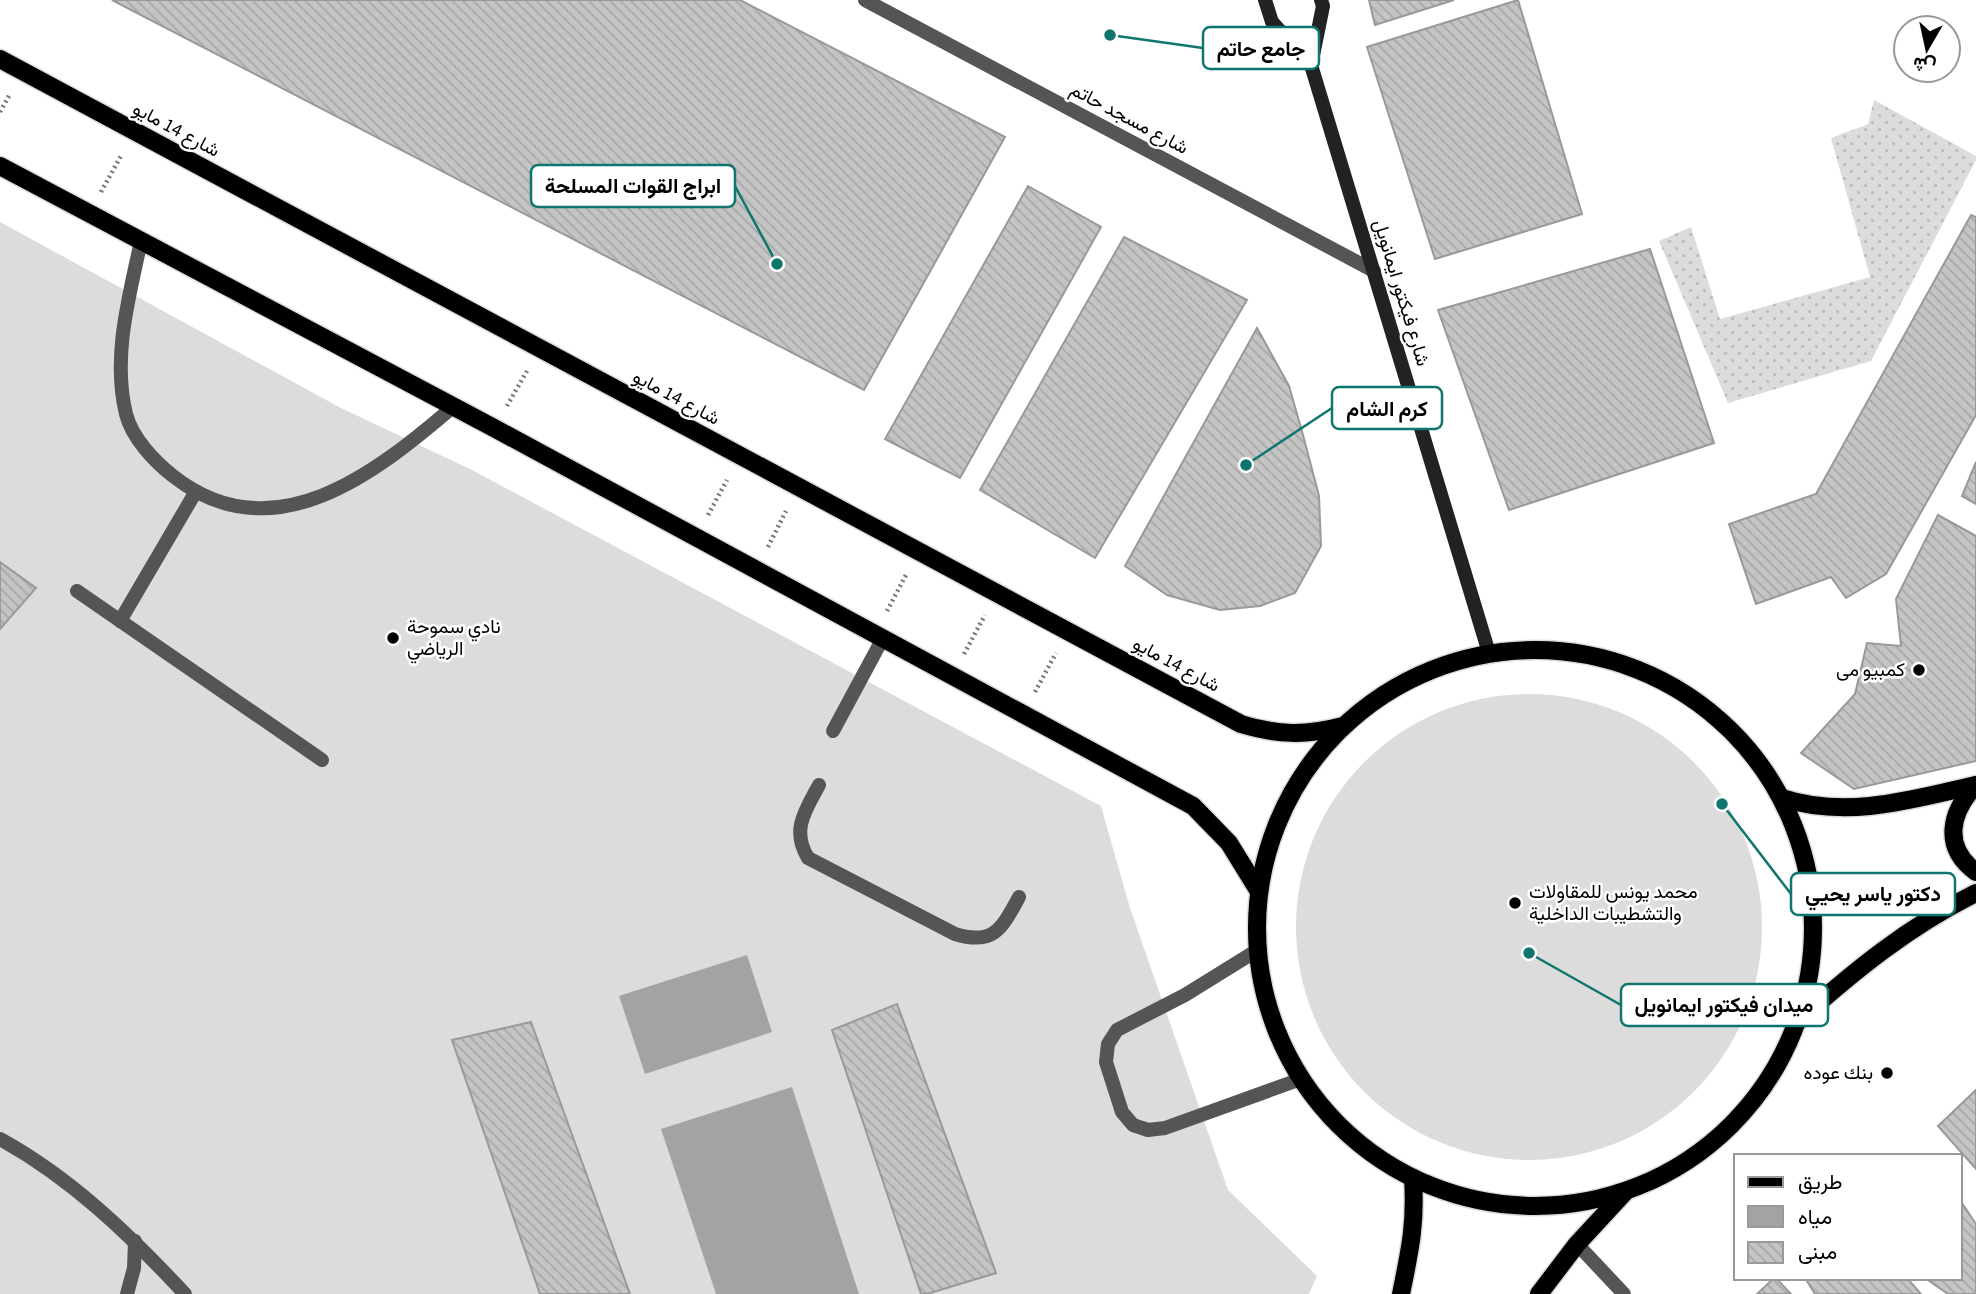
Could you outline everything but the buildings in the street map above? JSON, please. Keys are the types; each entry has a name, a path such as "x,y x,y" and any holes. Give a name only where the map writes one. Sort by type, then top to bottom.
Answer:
{"main road":[{"name":"شارع فيكتور ايمانويل","path":"1265,0 1272,22 1311,65 1489,653"},
{"name":"شارع فيكتور ايمانويل","path":"1311,65 1323,6 1321,0"},
{"name":"شارع 14 مايو","path":"0,60 1241,724 1292,734 1343,726"},
{"path":"0,166 454,406 1193,806 1229,843 1258,890"},
{"path":"1532,649 1575,653 1617,662 1656,678 1707,709 1749,749 1782,798 1800,840 1814,927 1810,975 1798,1021 1782,1057 1753,1101 1717,1139 1674,1169 1626,1191 1588,1200 1541,1206 1494,1202 1447,1192 1413,1178 1350,1136 1301,1079 1269,1012 1256,951 1258,890 1280,815 1308,765 1343,726 1387,692 1423,674 1489,653 1532,649"},
{"path":"1782,798 1804,805 1850,809 1914,800 1976,785"},
{"path":"1976,785 1961,801 1953,822 1955,844 1965,864 1976,872"},
{"path":"1798,1021 1887,946 1927,917 1976,893"},
{"path":"1401,1294 1412,1248 1415,1213 1413,1178"},
{"path":"1539,1294 1577,1244 1626,1191"}],"street":[{"name":"شارع مسجد حاتم","path":"865,0 1374,271"},
{"path":"141,241 125,316 120,369 126,416 154,461 195,494 245,509 297,506 345,485 395,456 454,406"},
{"path":"120,621 195,494"},
{"path":"77,591 322,760"},
{"path":"833,731 879,636"},
{"path":"819,785 798,832 800,846 808,858 955,934 971,939 988,937 1002,928 1019,897"},
{"path":"1256,951 1185,995 1118,1030 1108,1044 1106,1062 1122,1112 1133,1125 1148,1130 1165,1128 1301,1079"},
{"path":"0,1139 76,1190 135,1241 184,1294"},
{"path":"127,1294 134,1268 135,1241"},
{"path":"1577,1244 1625,1294"}],"path":[{"path":"89,212 135,132"},
{"path":"494,428 540,349"},
{"path":"697,538 739,456"},
{"path":"756,570 798,487"},
{"path":"879,636 918,551"},
{"path":"952,676 998,593"},
{"path":"1023,714 1069,631"}],"shaded area":[{"path":"1874,100 1976,156 1976,160 1871,361 1728,403 1659,241 1691,227 1720,319 1870,277 1831,138 1868,124"},
{"name":"نادي سموحة الرياضي","path":"0,222 339,407 472,470 1101,806 1130,908 1228,1190 1317,1276 1309,1294 0,1294"},
{"path":"1529,694 1575,698 1618,711 1659,733 1694,762 1723,797 1745,838 1758,881 1762,927 1758,973 1745,1016 1723,1057 1694,1092 1659,1121 1618,1143 1575,1156 1529,1160 1483,1156 1440,1143 1399,1121 1364,1092 1335,1057 1313,1016 1300,973 1296,927 1300,881 1313,838 1335,797 1364,762 1399,733 1440,711 1483,698"}],"water":[{"path":"747,955 772,1032 645,1074 619,996"},
{"path":"792,1087 859,1294 716,1294 661,1129"}],"place":[{"name":"جامع حاتم","path":"1110,35"},
{"name":"ابراج القوات المسلحة","path":"777,264"},
{"name":"كرم الشام","path":"1246,465"},
{"name":"نادي سموحة الرياضي","path":"393,638"},
{"name":"كمبيو مى","path":"1919,670"},
{"name":"دكتور ياسر يحيي","path":"1722,804"},
{"name":"محمد يونس للمقاولات والتشطيبات الداخلية","path":"1515,903"},
{"name":"ميدان فيكتور ايمانويل","path":"1529,953"},
{"name":"بنك عوده","path":"1887,1073"}]}
